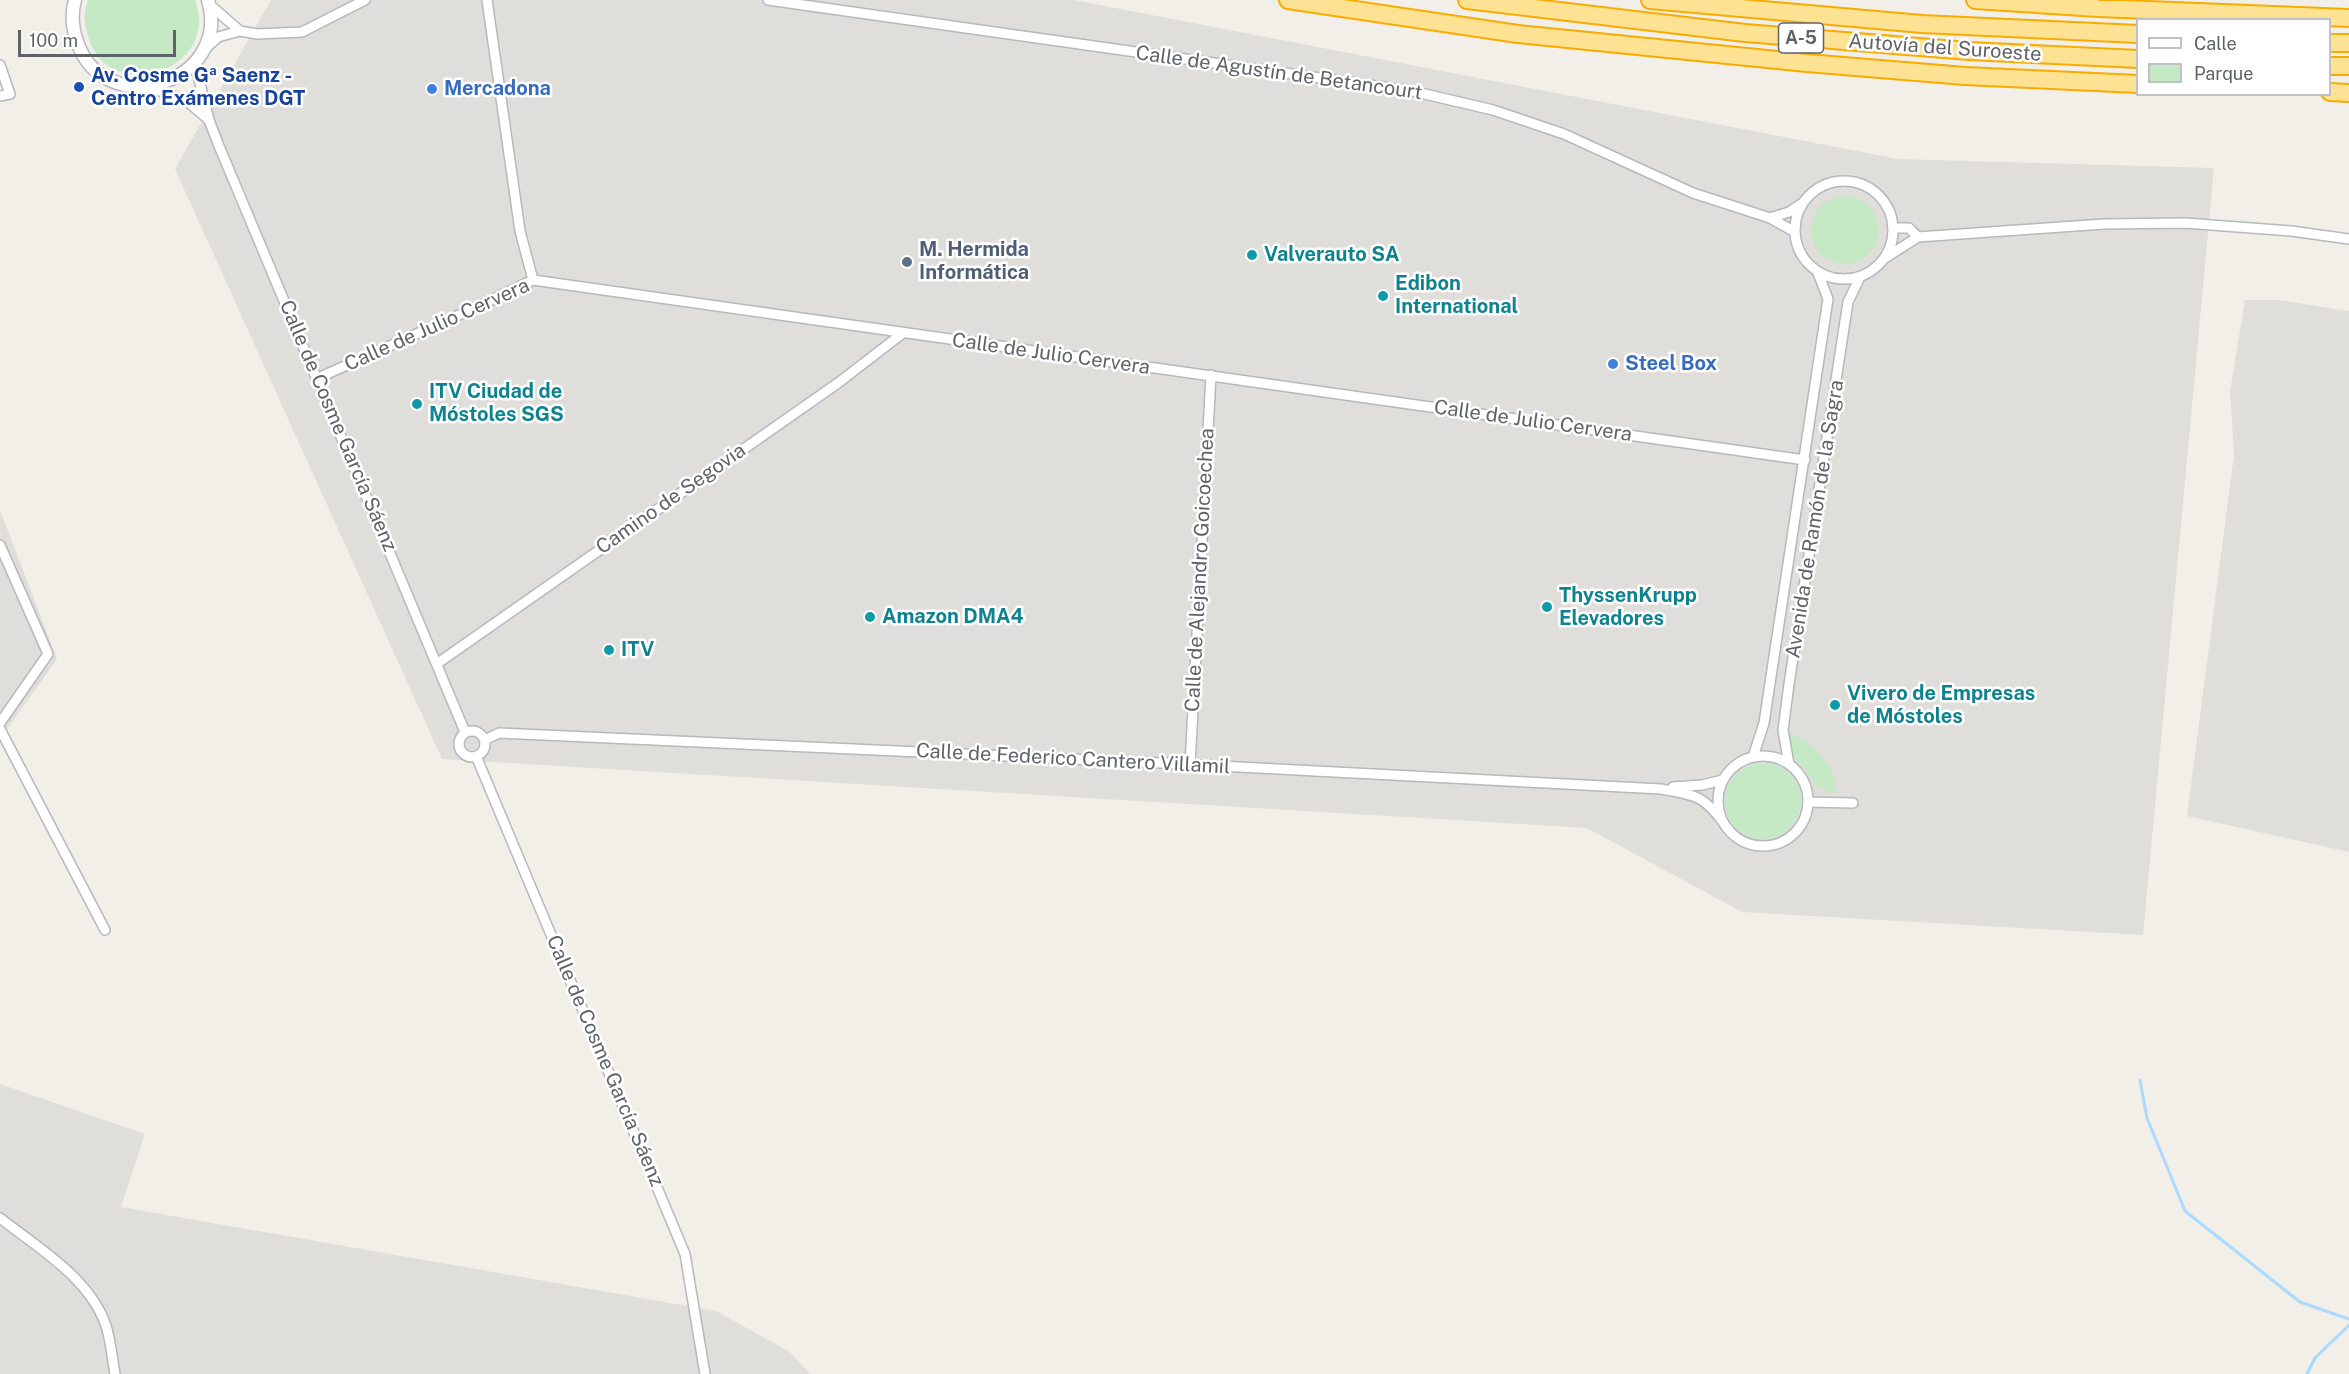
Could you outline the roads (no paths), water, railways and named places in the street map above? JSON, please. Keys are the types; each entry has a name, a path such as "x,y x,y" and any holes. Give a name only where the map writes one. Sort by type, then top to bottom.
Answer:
{"highway":[{"path":"1288,0 1518,34 1807,63 1965,76 2136,84"},
{"name":"Autovía del Suroeste","path":"1467,0 1745,33 1969,51 2136,60"},
{"name":"Autovía del Suroeste","path":"1650,0 1922,24 2136,34"},
{"path":"1735,0 1884,14 1922,24"},
{"path":"1975,0 2098,8 2349,18"},
{"path":"2331,43 2349,43"},
{"path":"2331,66 2349,66"},
{"path":"2331,92 2349,93"}],"street":[{"path":"75,0 73,29 79,49 91,66 108,79 128,86 149,87 169,82 183,74 195,63 209,36 211,21 209,3"},
{"path":"203,50 218,37 240,31 257,34 302,32 365,0"},
{"path":"487,0 520,231 533,280"},
{"name":"Calle de Agustín de Betancourt","path":"768,0 1412,91 1493,110 1564,134 1693,194 1770,218 1795,232"},
{"path":"209,3 240,31"},
{"name":"Calle de Cosme García Sáenz","path":"195,63 209,120 465,732"},
{"path":"0,65 10,94 0,96"},
{"name":"Calle de Cosme García Sáenz","path":"149,87 187,100 209,120"},
{"path":"1770,218 1789,212 1803,203 1813,192 1827,184 1857,183 1870,189 1882,200 1889,213 1893,228 1891,243 1885,258"},
{"path":"1803,203 1796,217 1795,232 1798,248 1806,262 1818,273 1839,279 1860,277 1918,237 2104,224 2185,223 2290,231 2349,239"},
{"path":"1893,228 1909,228 1918,237"},
{"name":"Avenida de Ramón de la Sagra","path":"1753,757 1764,723 1828,298 1818,273"},
{"name":"Avenida de Ramón de la Sagra","path":"1789,764 1783,730 1786,705 1848,302 1860,277"},
{"name":"Calle de Julio Cervera","path":"318,378 533,280 1804,460"},
{"name":"Camino de Segovia","path":"438,663 829,390 903,333"},
{"name":"Calle de Alejandro Goicoechea","path":"1190,765 1210,375"},
{"path":"0,545 48,654 0,723"},
{"path":"0,729 105,930"},
{"path":"476,731 485,740 484,750 476,756 465,755 460,750 459,742 465,732 476,731"},
{"name":"Calle de Federico Cantero Villamil","path":"485,740 499,733 1661,789 1697,796 1709,804 1723,822"},
{"name":"Calle de Cosme García Sáenz","path":"476,756 685,1254 705,1374"},
{"path":"1753,757 1778,758 1789,764 1799,774 1806,787 1808,802 1805,818 1796,832 1782,842 1765,846 1749,844 1734,835 1723,822 1718,808 1718,794 1730,770 1740,762 1753,757"},
{"name":"Calle de Federico Cantero Villamil","path":"1661,789 1702,785 1723,780"},
{"path":"1808,802 1853,803"},
{"path":"0,1218 53,1260 87,1292 105,1323 115,1374"}],"waterway":[{"path":"2140,1080 2147,1118 2185,1211 2300,1302 2349,1319"},
{"path":"2307,1374 2315,1358 2349,1325"}],"place":[{"name":"Av. Cosme Gª Saenz - Centro Exámenes DGT","path":"79,87"},
{"name":"Mercadona","path":"432,89"},
{"name":"Valverauto SA","path":"1252,255"},
{"name":"M. Hermida Informática","path":"907,262"},
{"name":"Edibon International","path":"1383,296"},
{"name":"Steel Box","path":"1613,364"},
{"name":"ITV Ciudad de Móstoles SGS","path":"417,404"},
{"name":"ThyssenKrupp Elevadores","path":"1547,607"},
{"name":"Amazon DMA4","path":"870,617"},
{"name":"ITV","path":"609,650"},
{"name":"Vivero de Empresas de Móstoles","path":"1835,705"}]}
